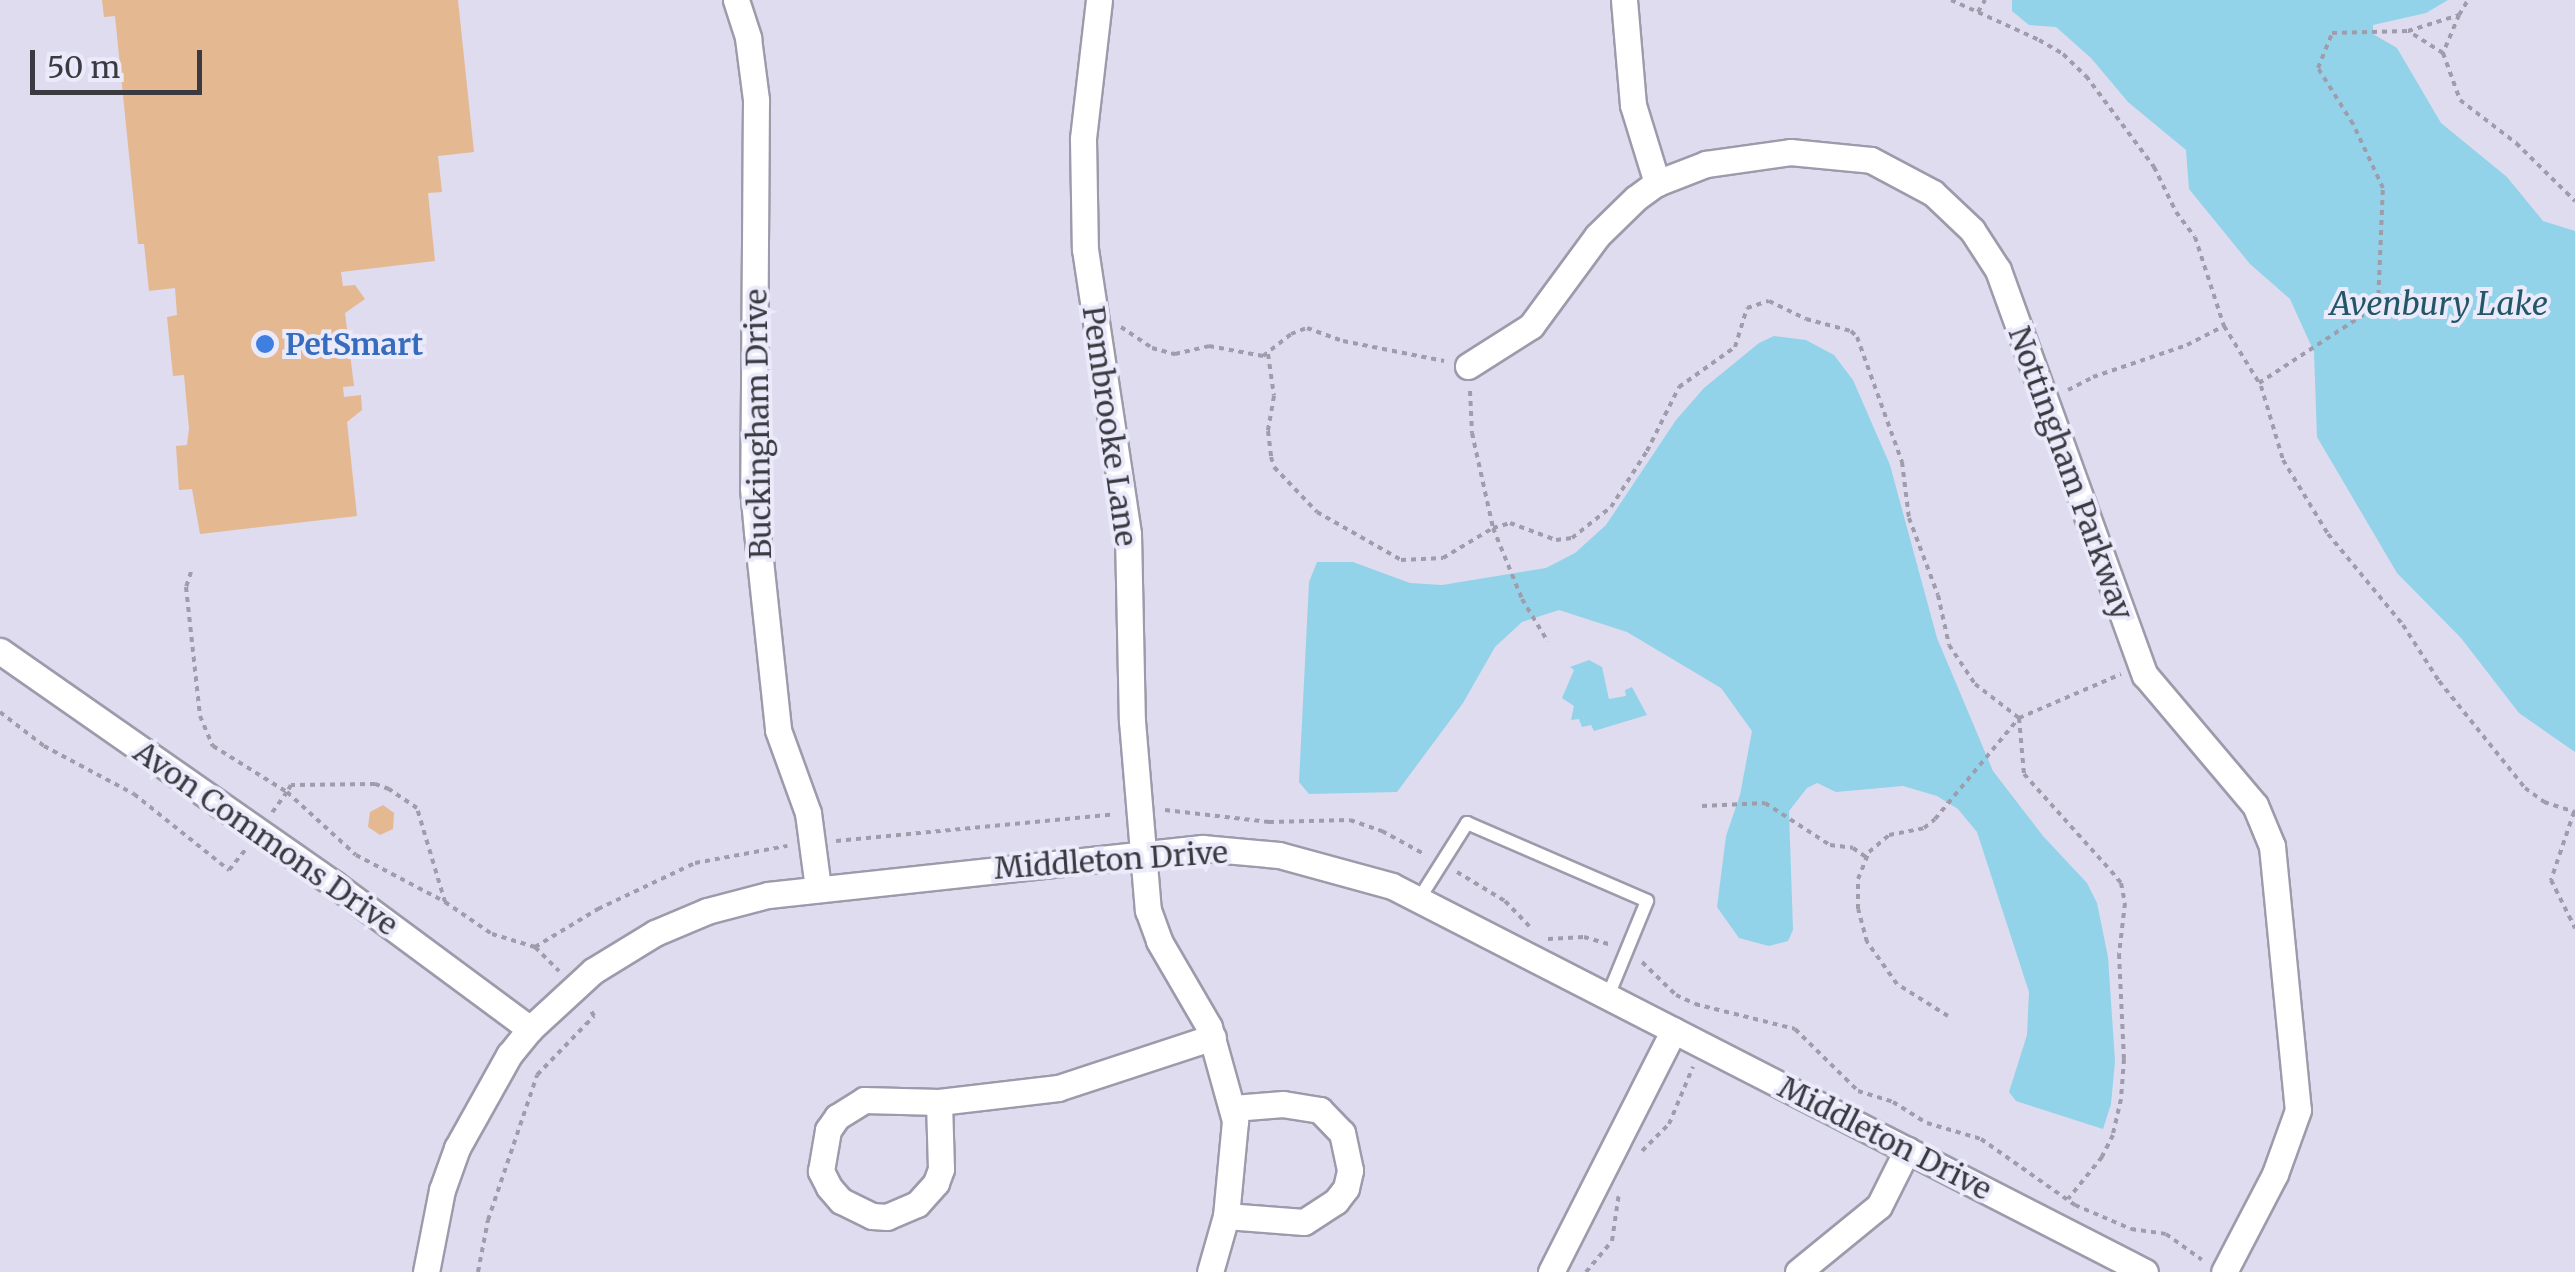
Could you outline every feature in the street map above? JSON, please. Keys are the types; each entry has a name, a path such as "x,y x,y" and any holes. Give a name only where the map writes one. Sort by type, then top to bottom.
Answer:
{"street":[{"name":"Buckingham Drive","path":"764,0 738,8 756,100 753,488 778,730 814,843 818,888"},
{"name":"Pembrooke Lane","path":"1099,0 1084,138 1086,249 1128,534 1132,721 1143,852 1152,923 1213,1037 1233,1108"},
{"path":"1624,0 1634,106 1656,183"},
{"name":"Nottingham Parkway","path":"1468,366 1532,326 1616,214 1656,183 1706,164 1790,152 1858,157 1913,180 1950,208 1988,250 2140,664 2159,696 2255,806 2278,868 2297,1120 2219,1270"},
{"name":"Avon Commons Drive","path":"0,651 530,1028"},
{"name":"Middleton Drive","path":"426,1272 442,1190 457,1148 488,1088 530,1028 625,950 682,920 736,902 818,888 1202,848 1280,854 1356,874 1419,899 2145,1272"},
{"path":"1551,1272 1674,1030"},
{"path":"939,1102 942,1169 936,1184 917,1204 887,1218 872,1216 841,1201 828,1187 821,1171 824,1142 837,1116 850,1107 874,1098 939,1102 1058,1088 1213,1037"},
{"path":"1210,1272 1226,1216 1233,1108 1284,1104 1320,1110 1342,1133 1350,1170 1346,1188 1336,1201 1304,1222 1226,1216"},
{"path":"1798,1272 1880,1206 1907,1150"}],"lane":[{"path":"1419,899 1467,823 1647,901 1608,996"}],"path":[{"path":"1951,0 2063,54 2086,76 2154,167 2176,212 2194,236 2224,326 2260,384 2276,447 2328,534 2403,625 2439,681 2525,788 2544,802 2574,812 2552,880 2575,928"},
{"path":"1978,12 1985,0"},
{"path":"2443,53 2468,0"},
{"path":"2260,384 2314,352 2378,305 2383,188 2353,124 2318,68 2332,33 2408,31 2458,15"},
{"path":"2408,31 2443,53 2460,100 2516,143 2575,201"},
{"path":"1268,354 1274,396 1268,431 1274,467 1326,521 1350,530 1384,554 1424,561 1443,558 1494,528 1523,524 1556,540 1581,535 1594,525 1648,451 1679,387 1736,347 1748,308 1769,301 1806,319 1851,331 1902,462 1909,518 1938,596 1949,646 1975,684 2019,718 2024,774 2030,785 2055,806 2111,871 2120,883 2125,903 2118,954 2124,1059 2121,1099 2113,1136 2102,1157 2067,1200"},
{"path":"1094,318 1118,324 1162,352 1209,346 1268,354 1292,334 1308,328 1342,341 1468,366 1472,433 1498,542 1522,599 1548,642"},
{"path":"2046,402 2094,377 2187,345 2224,326"},
{"path":"191,572 186,587 204,733 230,758 287,792 356,855 445,902 492,934 534,947 575,988 594,1016 537,1075 488,1220 478,1272"},
{"path":"1948,1016 1897,984 1867,942 1858,909 1858,879 1866,857 1889,835 1924,828 1935,819 2019,718 2140,664"},
{"path":"0,712 44,746 134,794 229,870 291,785 374,784 408,799 424,829 445,902"},
{"path":"1702,806 1766,803 1818,838 1866,857"},
{"path":"534,947 598,909 695,863 726,854 1139,811 1184,811 1269,822 1350,820 1382,831 1492,891 1545,938 1595,938 1626,952 1676,995 1695,1004 1795,1028 1858,1091 1893,1102 1927,1123 1981,1138 2067,1200 2131,1229 2166,1234 2219,1270"},
{"path":"1637,1155 1669,1124 1701,1044"},
{"path":"1586,1272 1612,1241 1622,1182"}],"water":[{"name":"Avenbury Lake","path":"2012,0 2448,0 2426,13 2373,25 2373,34 2397,48 2441,123 2507,177 2543,221 2575,231 2575,752 2519,713 2461,638 2397,573 2317,437 2314,352 2290,299 2250,264 2189,189 2186,150 2128,102 2091,58 2056,27 2029,25 2012,11"},
{"path":"1774,336 1806,340 1834,355 1853,380 1890,465 1937,638 1993,771 2043,836 2087,883 2097,903 2108,957 2115,1061 2111,1104 2103,1129 2016,1101 2009,1092 2027,1035 2029,992 1977,832 1958,809 1937,796 1903,786 1836,792 1817,783 1807,788 1789,811 1793,930 1788,941 1769,946 1739,938 1717,907 1726,836 1740,795 1752,731 1721,688 1627,632 1559,610 1522,622 1495,647 1463,703 1397,792 1309,794 1299,782 1309,582 1317,562 1353,562 1410,583 1442,585 1546,568 1575,553 1606,525 1676,420 1704,388 1759,343"},
{"path":"1589,660 1602,667 1609,699 1626,696 1625,690 1632,687 1647,715 1594,731 1591,725 1582,727 1579,719 1571,720 1574,706 1562,698 1574,670 1570,667"}],"building":[{"path":"102,0 458,0 474,152 438,156 442,192 428,193 435,261 341,272 343,286 355,285 365,299 345,313 354,386 343,387 344,397 361,395 362,410 347,422 357,516 200,534 192,489 179,490 176,446 187,445 189,429 184,375 173,376 167,317 177,315 175,288 149,291 144,244 138,244 115,16 104,17"},
{"path":"383,805 394,813 393,829 380,835 368,827 370,812"}],"place":[{"name":"PetSmart","path":"265,344"}]}
